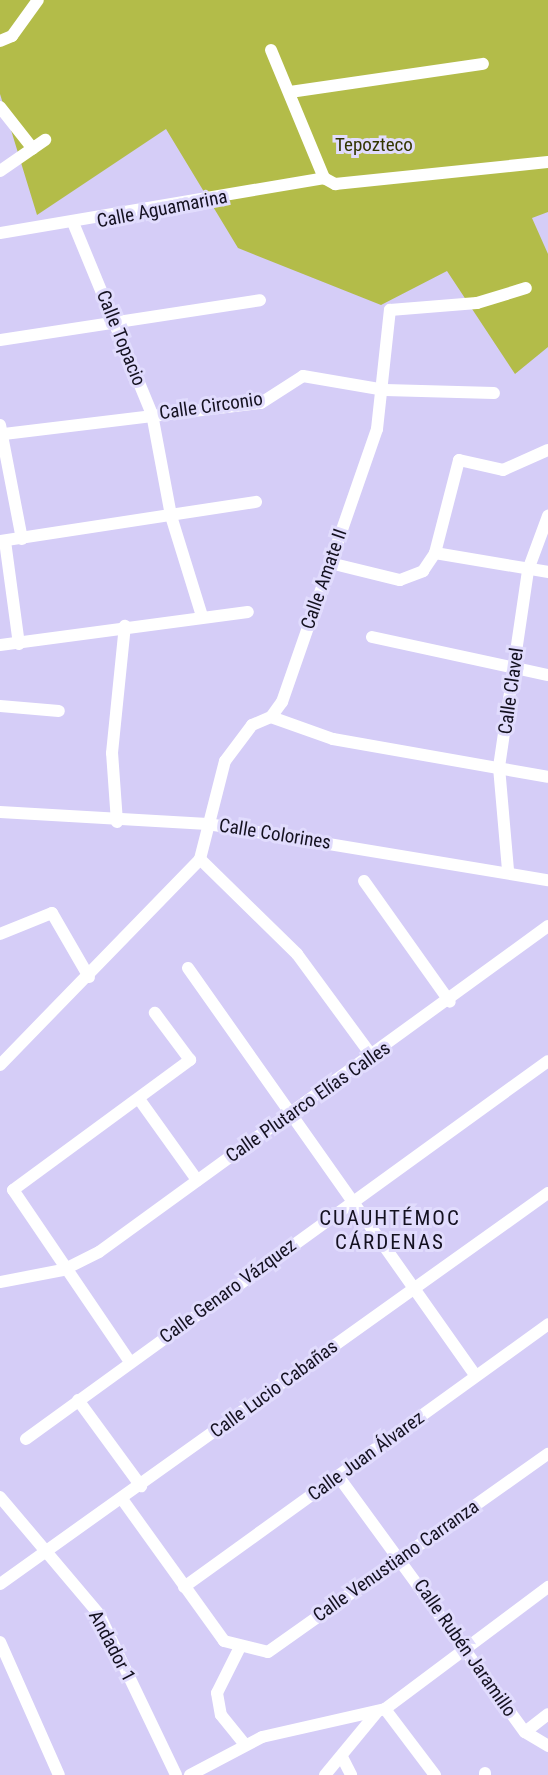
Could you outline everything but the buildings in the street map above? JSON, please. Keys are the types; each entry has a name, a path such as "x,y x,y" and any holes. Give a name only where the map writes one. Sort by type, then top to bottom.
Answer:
{"street":[{"path":"0,41 12,36 37,0"},
{"path":"271,50 324,178"},
{"path":"290,92 483,64"},
{"path":"0,107 33,149"},
{"path":"0,171 45,140"},
{"name":"Calle Aguamarina","path":"0,233 74,225 324,178 335,184 424,178 548,162"},
{"name":"Calle Topacio","path":"74,225 152,414 172,516 202,616"},
{"name":"Calle Amate II","path":"271,718 330,563 385,390 390,310 477,303 526,288"},
{"path":"0,340 114,320 260,300"},
{"name":"Calle Circonio","path":"2,429 261,403 303,376 385,390 494,393"},
{"path":"2,429 22,539"},
{"path":"330,563 400,580 422,571 435,552 459,460 503,470 548,450"},
{"path":"19,644 3,541 256,502"},
{"name":"Calle Clavel","path":"508,870 499,767 516,668 528,570 548,516"},
{"path":"435,552 548,572"},
{"path":"0,645 125,626 248,612"},
{"path":"117,822 112,753 125,626"},
{"path":"372,637 548,675"},
{"path":"0,706 59,711"},
{"path":"0,1065 89,977 200,859 208,824 234,744 271,718 333,739 548,777"},
{"name":"Calle Colorines","path":"0,813 117,822 208,824 508,870 548,880"},
{"path":"200,859 297,954 372,1056"},
{"path":"364,881 450,1002"},
{"path":"0,934 52,913 89,977"},
{"name":"Calle Plutarco Elías Calles","path":"0,1282 63,1270 99,1252 450,1002 548,926"},
{"path":"188,968 476,1376"},
{"path":"130,1362 63,1270 13,1190 190,1060 155,1013"},
{"name":"Calle Genaro Vázquez","path":"26,1439 548,1061"},
{"path":"139,1099 197,1180"},
{"name":"Calle Lucio Cabañas","path":"0,1584 141,1486 548,1193"},
{"name":"Calle Juan Álvarez","path":"184,1587 548,1324"},
{"path":"78,1400 141,1486"},
{"name":"Calle Venustiano Carranza","path":"239,1649 268,1652 548,1454"},
{"name":"Calle Rubén Jaramillo","path":"338,1476 401,1558 462,1648 525,1732 548,1746"},
{"name":"Andador 1","path":"0,1497 99,1614 176,1775"},
{"path":"122,1499 224,1641 239,1649 217,1693 221,1715 245,1745"},
{"path":"325,1775 381,1710 548,1587"},
{"path":"0,1642 59,1775"},
{"path":"190,1775 245,1745 381,1710"},
{"path":"381,1710 435,1775"},
{"path":"525,1732 548,1714"},
{"path":"342,1757 351,1775"}],"green space":[{"name":"Tepozteco","path":"0,0 548,0 548,212 532,218 548,254 548,347 515,374 447,271 381,305 238,248 166,129 37,215 0,94"}],"district":[{"name":"CUAUHTÉMOC CÁRDENAS","path":"390,1230"}]}
